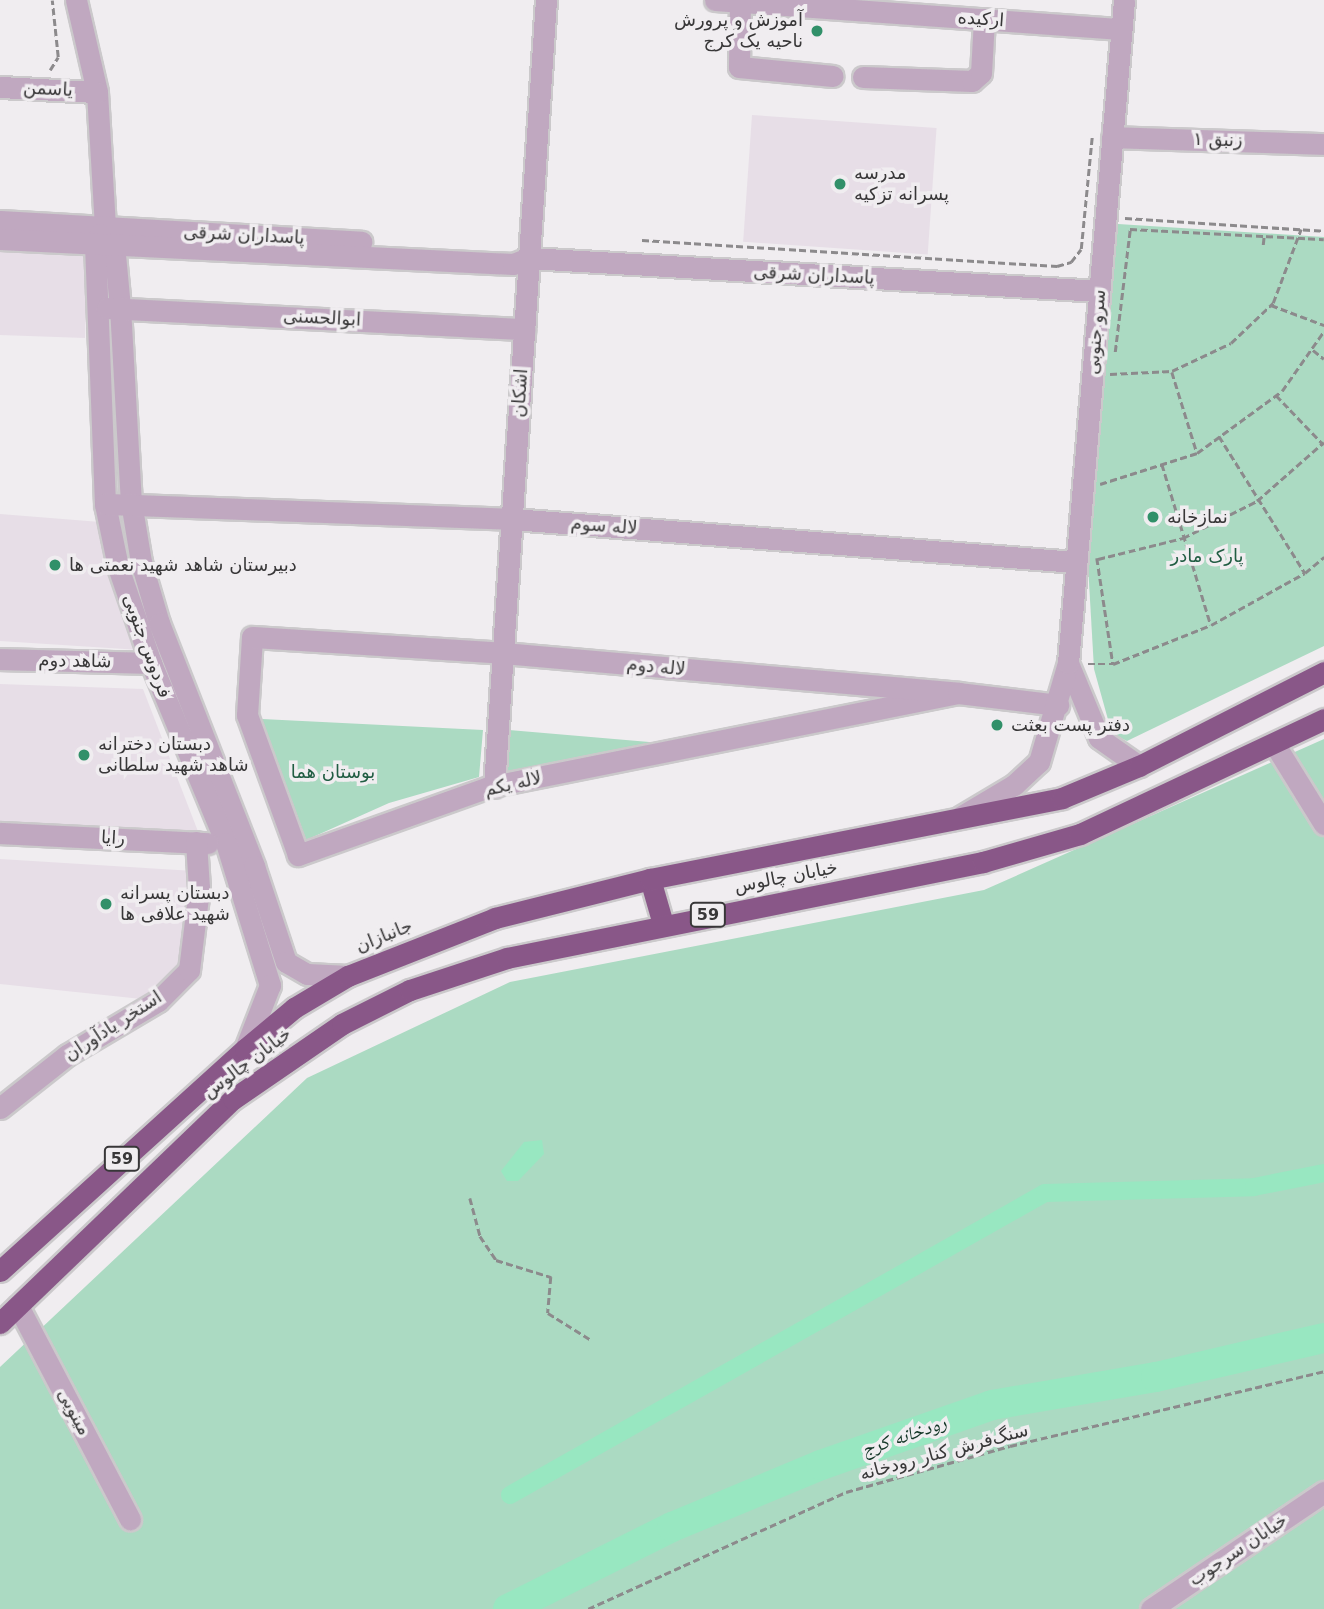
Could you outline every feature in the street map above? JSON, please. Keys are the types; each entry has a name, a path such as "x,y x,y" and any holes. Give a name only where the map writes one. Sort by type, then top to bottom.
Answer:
{"highway":[{"name":"59","path":"949,824 1062,798 1139,766 1324,672"},
{"name":"خیابان چالوس","path":"18,1306 233,1099 342,1024 410,990 506,958 663,924 982,862 1056,841 1275,745 1324,719"},
{"name":"جانبازان","path":"0,1271 245,1049 294,1008 348,976 495,918 650,879 949,824"},
{"path":"650,879 663,924"},
{"name":"59","path":"0,1323 18,1306"}],"street":[{"name":"فردوس جنوبی","path":"76,0 97,92 109,308 131,502 159,624 254,866 286,962 307,974 348,976"},
{"name":"اشکان","path":"494,787 546,0"},
{"name":"ارکیده","path":"715,0 1121,29"},
{"name":"سرو جنوبی","path":"949,824 1014,785 1039,761 1058,705 1068,663 1087,560 1096,486 1102,373 1099,291 1124,0"},
{"path":"740,2 739,67 833,76"},
{"path":"863,76 972,81 981,73 984,19"},
{"name":"یاسمن","path":"0,87 97,92"},
{"name":"زنبق ۱","path":"1112,137 1324,144"},
{"name":"پاسداران شرقی","path":"0,220 104,238"},
{"name":"پاسداران شرقی","path":"0,239 104,238 516,252 529,258 1099,291"},
{"name":"فردوس جنوبی","path":"109,308 105,504 118,567 151,663 226,843 270,985 245,1049"},
{"name":"ابوالحسنی","path":"109,308 524,329"},
{"name":"لاله سوم","path":"105,504 131,502 512,519 1087,560"},
{"name":"لاله دوم","path":"252,637 503,653 958,693 1058,705"},
{"name":"لاله یکم","path":"252,637 247,715 298,855 494,787 958,693"},
{"name":"شاهد دوم","path":"0,659 151,663"},
{"path":"1068,663 1099,738 1139,766"},
{"path":"1275,745 1324,824"},
{"name":"رایا","path":"0,833 226,843"},
{"name":"استخر یادآوران","path":"0,1108 68,1055 158,1001 189,970 199,888 196,842"},
{"name":"مینویی","path":"18,1306 130,1519"},
{"name":"خیابان سرجوب","path":"1151,1609 1324,1492"}],"path":[{"path":"44,73 55,67 58,57 52,0"},
{"path":"642,240 1057,266 1071,262 1082,249 1093,124"},
{"path":"1105,217 1324,230"},
{"path":"1111,388 1102,373 1130,229 1324,239"},
{"path":"1102,373 1172,371 1231,343 1271,305 1300,238 1301,229"},
{"path":"1263,245 1264,236"},
{"path":"1271,305 1324,325"},
{"path":"1096,486 1197,453 1276,395 1324,331"},
{"path":"1311,349 1324,359"},
{"path":"1172,371 1197,453"},
{"path":"1087,560 1183,538 1256,501 1324,444 1276,395"},
{"path":"1219,436 1256,501 1305,573"},
{"path":"1162,464 1211,625"},
{"path":"1096,486 1104,470"},
{"path":"1087,560 1098,547"},
{"path":"1068,663 1113,664 1211,625 1305,573 1324,557"},
{"path":"1087,560 1113,664"},
{"path":"470,1198 480,1236 496,1260 551,1277 548,1313 591,1340"},
{"name":"سنگ‌فرش کنار رودخانه","path":"588,1609 846,1492 1010,1446 1324,1371"}],"shaded area":[{"name":"مدرسه پسرانه تزکیه","path":"752,115 937,128 928,255 743,242"},
{"path":"0,249 88,252 85,338 0,335"},
{"path":"0,514 100,522 140,650 0,641"},
{"name":"دبستان دخترانه شاهد شهید سلطانی","path":"0,684 143,689 199,834 0,821"},
{"name":"دبستان پسرانه شهید علافی ها","path":"0,859 194,871 183,968 151,1000 0,984"},
{"path":"542,1140 544,1154 518,1181 507,1181 501,1171 524,1142"}],"green space":[{"name":"پارک مادر","path":"1118,224 1324,237 1324,646 1127,741 1112,734 1094,669 1088,565"},
{"name":"بوستان هما","path":"262,719 483,730 479,777 389,803 304,841"},
{"path":"509,730 696,746 507,780"},
{"path":"1324,739 1324,1609 0,1609 0,1367 307,1078 510,982 984,890"}],"waterway":[{"path":"510,1495 1045,1193 1254,1187 1324,1173"},
{"name":"رودخانه کرج","path":"508,1609 672,1527 821,1465 992,1405 1156,1377 1324,1338"}],"place":[{"name":"آموزش و پرورش ناحیه یک کرج","path":"817,31"},
{"name":"مدرسه پسرانه تزکیه","path":"840,184"},
{"name":"نمازخانه","path":"1153,517"},
{"name":"دبیرستان شاهد شهید نعمتی ها","path":"55,565"},
{"name":"دفتر پست بعثت","path":"997,725"},
{"name":"دبستان دخترانه شاهد شهید سلطانی","path":"84,755"},
{"name":"دبستان پسرانه شهید علافی ها","path":"106,904"}]}
